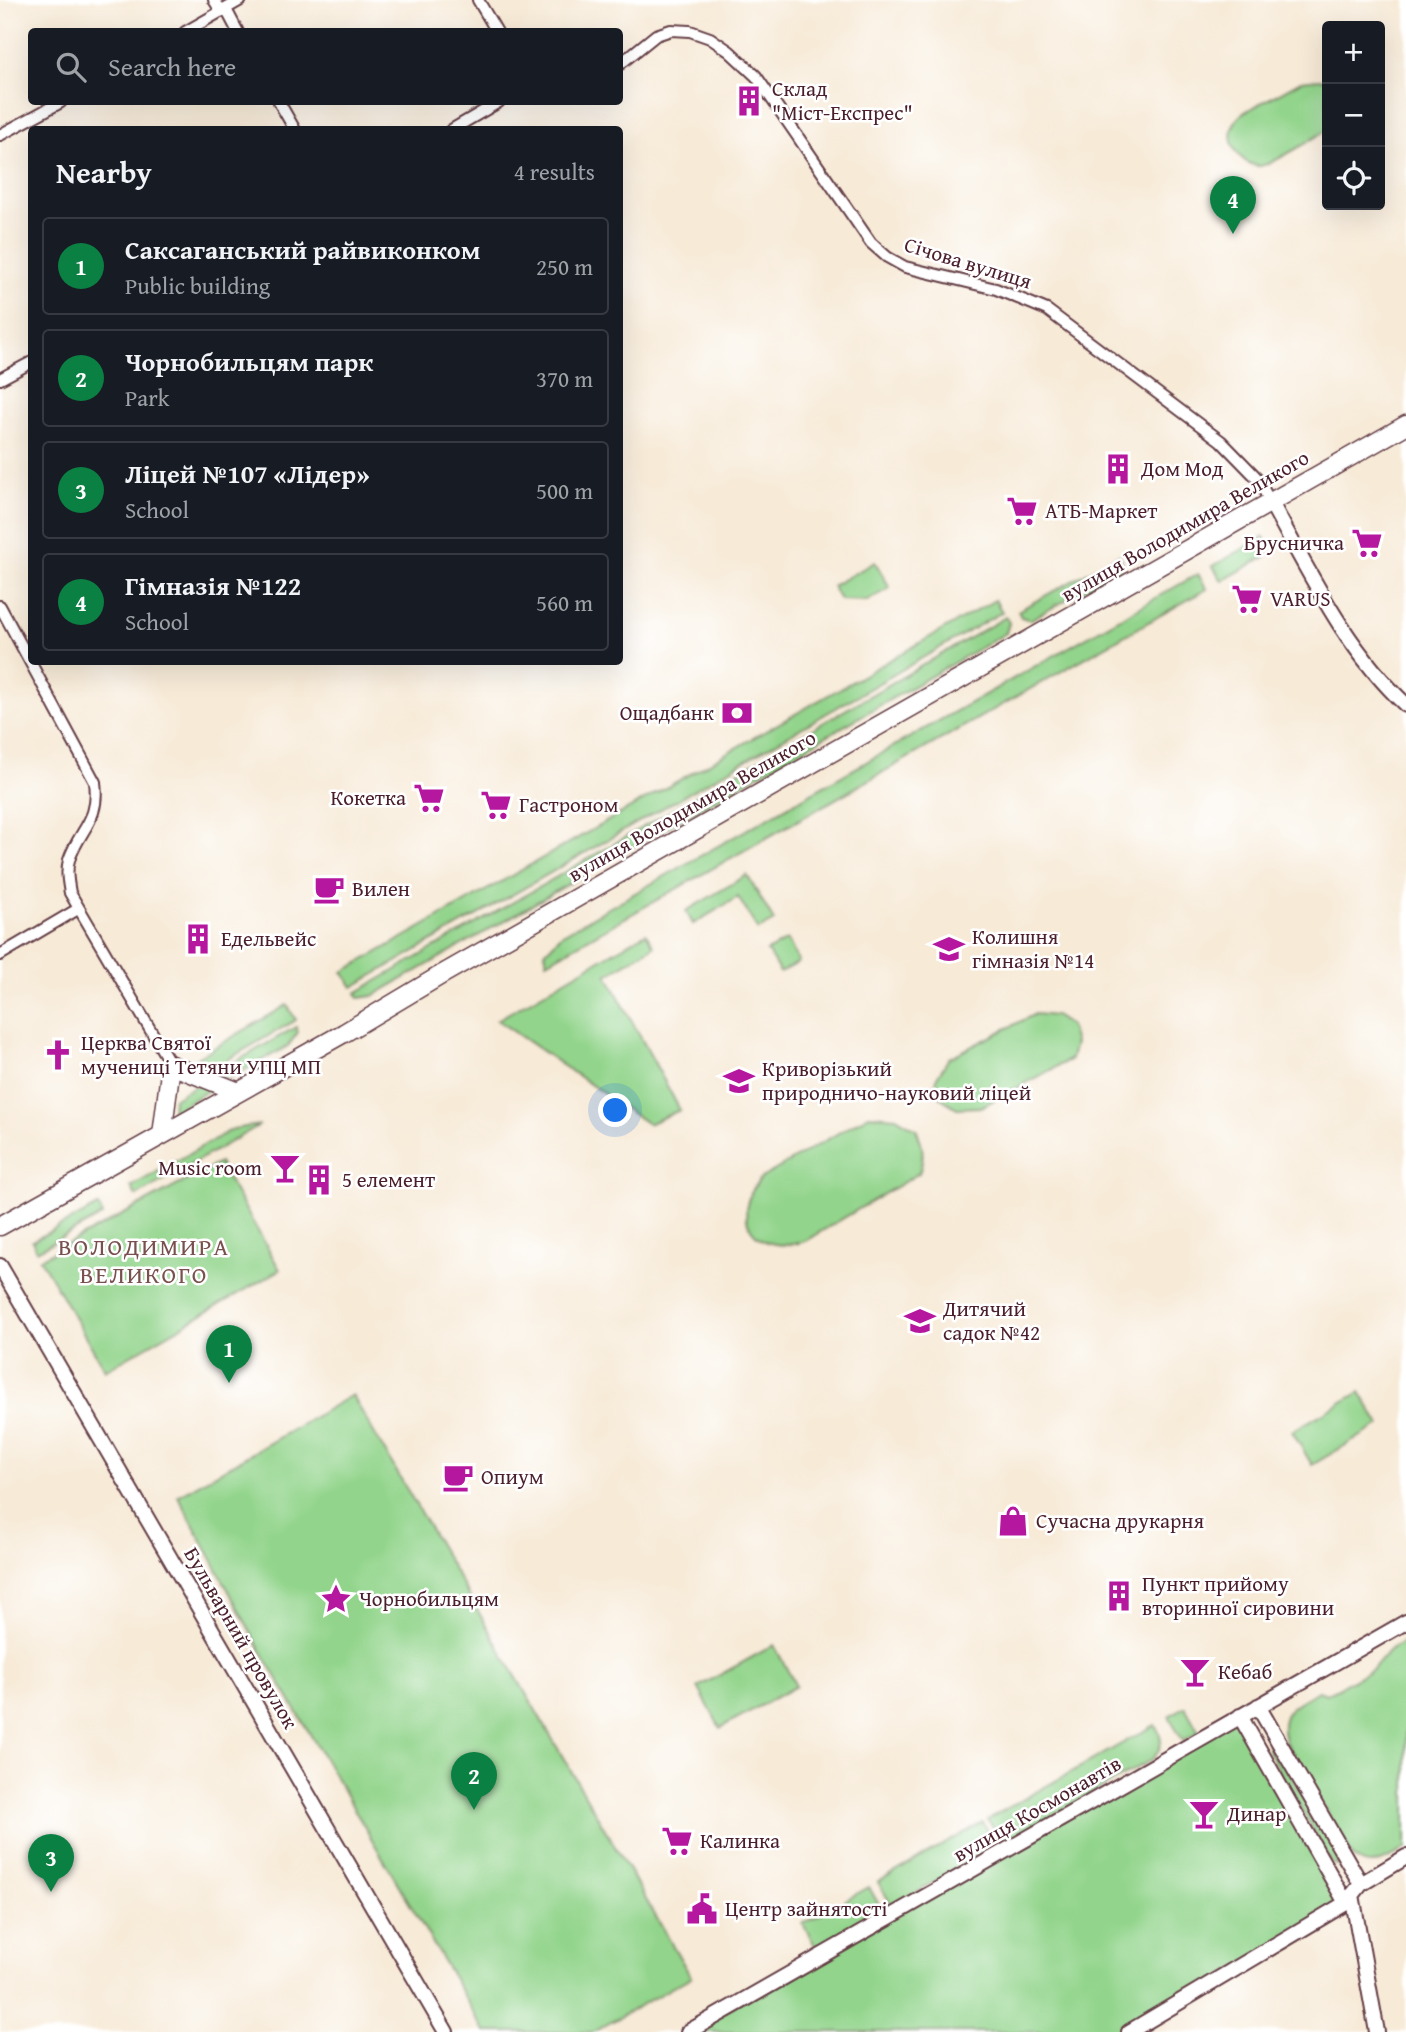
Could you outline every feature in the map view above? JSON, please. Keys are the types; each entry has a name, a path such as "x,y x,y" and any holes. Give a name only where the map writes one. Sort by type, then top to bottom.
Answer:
{"main road":[{"name":"вулиця Володимира Великого","path":"0,1226 1406,425"},
{"path":"162,1135 171,1065 239,1092"}],"street":[{"path":"214,0 220,11 228,13 236,28"},
{"path":"192,28 241,0"},
{"path":"478,0 495,28"},
{"name":"Січова вулиця","path":"623,62 656,35 671,30 690,31 719,44 756,76 872,243 887,257 905,267 1011,293 1046,310 1221,441 1256,478 1271,503"},
{"path":"0,135 55,105"},
{"path":"281,105 293,126"},
{"path":"458,126 494,105"},
{"path":"0,379 28,364"},
{"path":"1271,503 1341,629 1374,672 1406,705"},
{"path":"0,606 28,658"},
{"path":"32,665 95,782 97,800 94,813 69,860 69,885 78,909 171,1065"},
{"path":"0,955 78,909"},
{"name":"Бульварний провулок","path":"0,1266 446,2032"},
{"name":"вулиця Космонавтів","path":"688,2032 1406,1622"},
{"path":"1258,1706 1353,1894 1377,2032"},
{"path":"1240,1716 1353,1894"},
{"path":"1129,2032 1353,1894 1406,1857"}],"green space":[{"path":"1322,80 1322,133 1260,166 1242,158 1231,138 1233,126 1240,116 1301,81"},
{"path":"1264,537 1269,546 1266,556 1222,581 1213,566"},
{"path":"1119,555 1122,569 1030,620 1021,617 1018,611"},
{"path":"875,562 890,588 867,601 840,600 832,586"},
{"path":"1198,574 1207,589 547,962 545,952 561,935"},
{"path":"995,600 1002,612 353,987 343,972"},
{"path":"1006,617 1009,623 1006,633 373,996 359,998 356,993"},
{"path":"747,875 774,921 758,930 738,897 693,924 686,911"},
{"path":"646,933 654,946 607,975 680,1110 648,1124 497,1020"},
{"path":"787,940 799,962 780,973 767,951"},
{"path":"287,1005 296,1020 204,1073 195,1067 197,1058"},
{"path":"1035,1014 1055,1016 1070,1026 1075,1043 1071,1059 981,1107 957,1108 941,1098 936,1086 937,1077 949,1058"},
{"path":"296,1027 298,1032 288,1046 232,1077 211,1076"},
{"path":"201,1082 214,1087 172,1112 173,1099"},
{"path":"869,1115 896,1117 916,1129 922,1151 919,1173 805,1241 788,1245 774,1244 761,1239 752,1231 747,1221 747,1208 760,1179"},
{"path":"260,1125 136,1196 131,1187 233,1129"},
{"path":"219,1163 280,1270 105,1370 40,1259"},
{"path":"98,1206 103,1215 37,1251 32,1241"},
{"path":"1360,1392 1380,1425 1312,1465 1292,1431"},
{"path":"352,1395 691,1977 593,2032 485,2032 256,1642 178,1496"},
{"path":"1406,1640 1406,1848 1380,1862 1368,1864 1354,1858 1286,1743 1283,1723 1294,1705 1318,1691 1327,1694 1373,1669 1388,1651"},
{"path":"774,1645 796,1686 720,1728 698,1687"},
{"path":"1185,1707 1199,1732 1183,1741 1169,1716"},
{"path":"1240,1716 1346,1903 1129,2032 688,2032"},
{"path":"1155,1725 1161,1743 1151,1760 1003,1844 988,1819"},
{"path":"1269,1744 1272,1744 1340,1859 1338,1866 1332,1863 1268,1751"},
{"path":"983,1822 997,1847 892,1906 878,1882"},
{"path":"869,1887 883,1912 817,1949 803,1924"}],"place":[{"name":"Склад \"Міст-Експрес\"","path":"749,101"},
{"name":"Гімназія №122","path":"1233,234"},
{"name":"Дом Мод","path":"1118,469"},
{"name":"АТБ-Маркет","path":"1022,511"},
{"name":"Брусничка","path":"1367,543"},
{"name":"VARUS","path":"1247,599"},
{"name":"Ощадбанк","path":"737,713"},
{"name":"Кокетка","path":"429,798"},
{"name":"Гастроном","path":"496,805"},
{"name":"Вилен","path":"329,889"},
{"name":"Едельвейс","path":"198,939"},
{"name":"Колишня гімназія №14","path":"949,949"},
{"name":"Церква Святої мучениці Тетяни УПЦ МП","path":"58,1055"},
{"name":"Криворізький природничо-науковий ліцей","path":"739,1081"},
{"name":"Music room","path":"285,1168"},
{"name":"5 елемент","path":"319,1180"},
{"name":"Дитячий садок №42","path":"920,1321"},
{"name":"Саксаганський райвиконком","path":"229,1383"},
{"name":"Опиум","path":"458,1477"},
{"name":"Сучасна друкарня","path":"1013,1521"},
{"name":"Пункт прийому вторинної сировини","path":"1119,1596"},
{"name":"Чорнобильцям","path":"336,1599"},
{"name":"Кебаб","path":"1195,1672"},
{"name":"Чорнобильцям парк","path":"474,1810"},
{"name":"Динар","path":"1204,1814"},
{"name":"Калинка","path":"677,1841"},
{"name":"Ліцей №107 «Лідер»","path":"51,1892"},
{"name":"Центр зайнятості","path":"702,1909"}],"district":[{"name":"ВОЛОДИМИРА ВЕЛИКОГО","path":"144,1261"}]}
